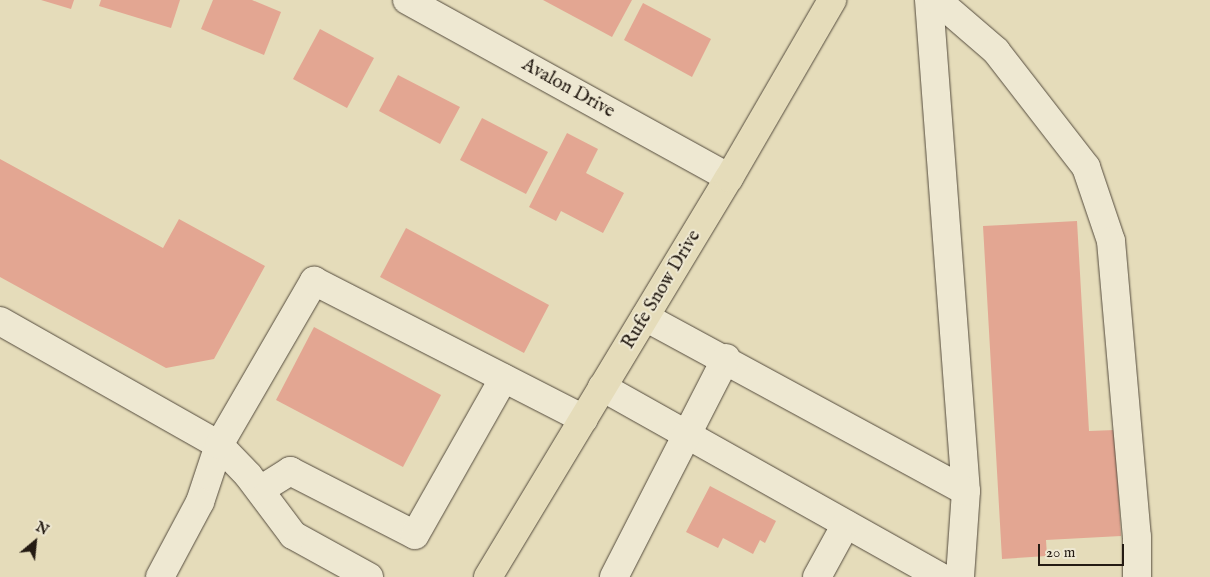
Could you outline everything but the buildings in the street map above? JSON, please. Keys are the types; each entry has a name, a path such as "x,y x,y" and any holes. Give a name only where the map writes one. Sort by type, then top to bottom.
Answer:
{"main road":[{"name":"Rufe Snow Drive","path":"488,577 729,178 832,0"}],"street":[{"name":"Avalon Drive","path":"407,0 729,178"},
{"path":"929,0 966,491 960,577"},
{"path":"937,0 996,51 1086,167 1111,240 1137,537 1137,577"},
{"path":"160,577 200,502 218,445 314,281 584,419"},
{"path":"645,317 726,358 966,491"},
{"path":"0,321 218,445 260,490 293,535 369,577"},
{"path":"618,576 726,358"},
{"path":"260,490 290,471 415,536 504,378"},
{"path":"602,388 940,577"},
{"path":"817,577 846,524"}]}
